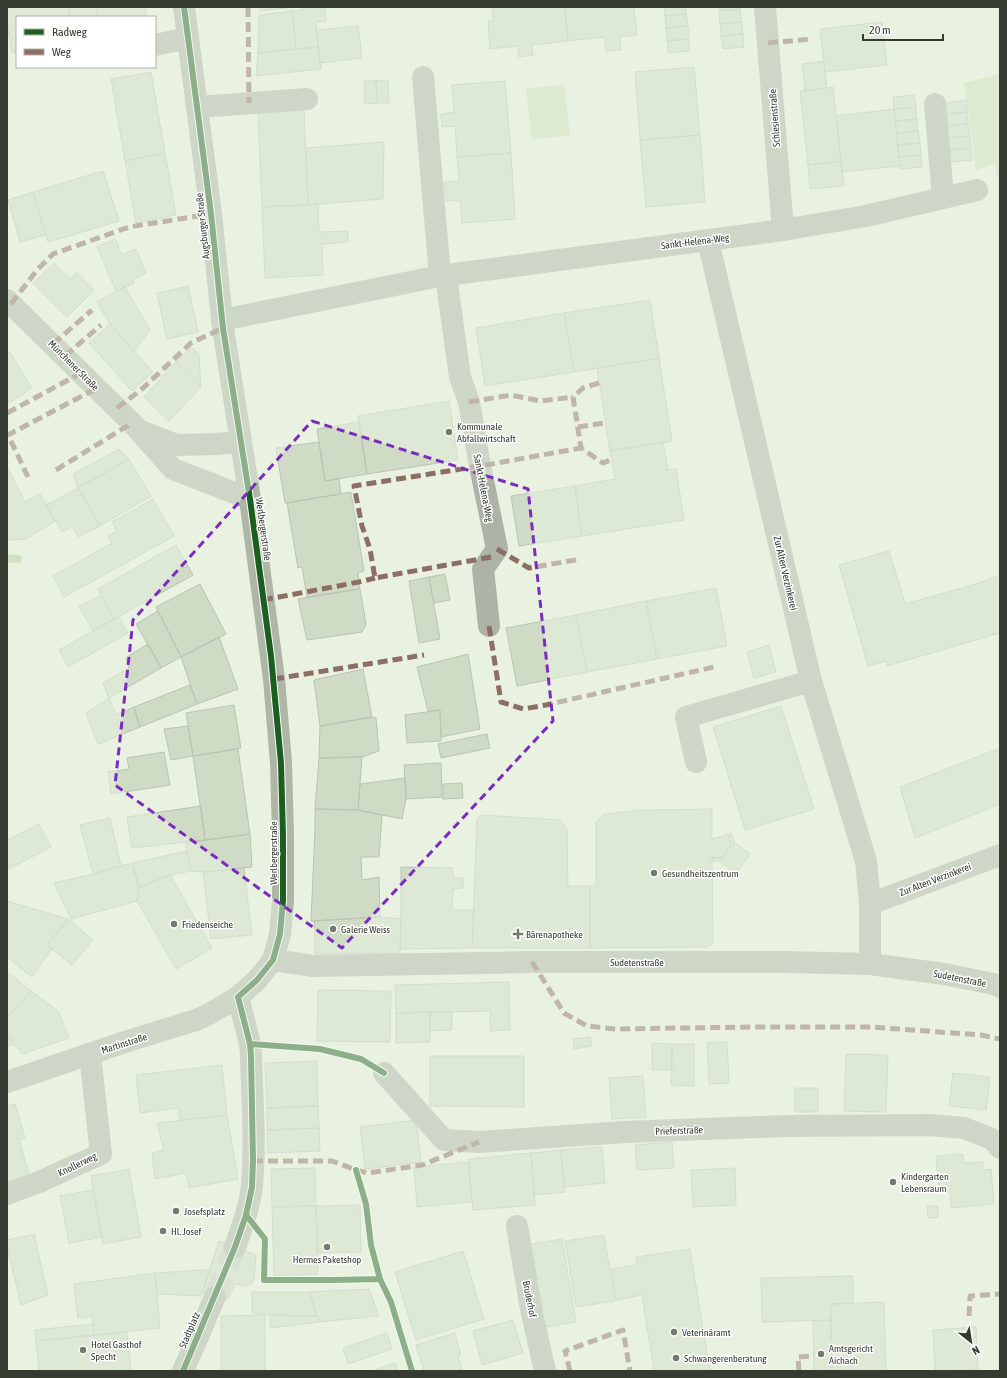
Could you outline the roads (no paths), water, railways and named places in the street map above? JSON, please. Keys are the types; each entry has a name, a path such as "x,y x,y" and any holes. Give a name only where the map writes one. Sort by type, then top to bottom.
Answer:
{"main road":[{"name":"Augsburger Straße","path":"184,7 211,214 222,320 240,442"},
{"name":"Münchener Straße","path":"7,300 140,431 173,469 250,499"},
{"name":"Münchener Straße","path":"140,431 177,445 240,442"},
{"name":"Werlbergerstraße","path":"238,997 257,980 273,960 280,934 283,900 281,764 272,664 250,499 240,442"},
{"name":"Martinstraße","path":"7,1082 125,1042 196,1020 238,997"}],"street":[{"name":"Schlesienstraße","path":"765,7 783,230"},
{"path":"156,45 188,38"},
{"name":"Sankt-Helena-Weg","path":"423,77 443,276 460,377 469,402 497,549 483,569 489,626"},
{"path":"198,108 307,99"},
{"path":"935,104 943,197"},
{"name":"Sankt-Helena-Weg","path":"222,320 443,276 783,230 866,216 977,190"},
{"name":"Zur Alten Verzinkerei","path":"708,240 812,681 866,861 870,904 870,964"},
{"path":"696,762 686,717 812,681"},
{"name":"Zur Alten Verzinkerei","path":"870,904 1000,855"},
{"name":"Sudetenstraße","path":"273,960 313,966 532,962 784,962 870,964 944,974 993,984 1000,987"},
{"path":"235,1247 246,1215 252,1187 253,1161 250,1044 238,997"},
{"name":"Knollerweg","path":"7,1194 39,1182 101,1154 90,1054"},
{"name":"Prieferstraße","path":"384,1073 444,1140 479,1142 625,1132 786,1126 929,1125 964,1128 992,1140 1000,1148"},
{"name":"Bruderhof","path":"517,1226 531,1309 545,1371"},
{"name":"Stadtplatz","path":"183,1371 215,1297"}],"waterway":[{"path":"7,558 18,559"}],"tunnel":[{"path":"215,1297 235,1247"}],"place":[{"name":"Kommunale Abfallwirtschaft","path":"449,432"},
{"name":"Gesundheitszentrum","path":"654,873"},
{"name":"Friedenseiche","path":"174,924"},
{"name":"Galerie Weiss","path":"333,929"},
{"name":"Bärenapotheke","path":"518,934"},
{"name":"Kindergarten Lebensraum","path":"893,1182"},
{"name":"Josefsplatz","path":"176,1211"},
{"name":"Hl. Josef","path":"163,1231"},
{"name":"Hermes Paketshop","path":"327,1247"},
{"name":"Veterinäramt","path":"674,1332"},
{"name":"Hotel Gasthof Specht","path":"83,1350"},
{"name":"Amtsgericht Aichach","path":"821,1354"},
{"name":"Schwangerenberatung","path":"676,1358"}]}
